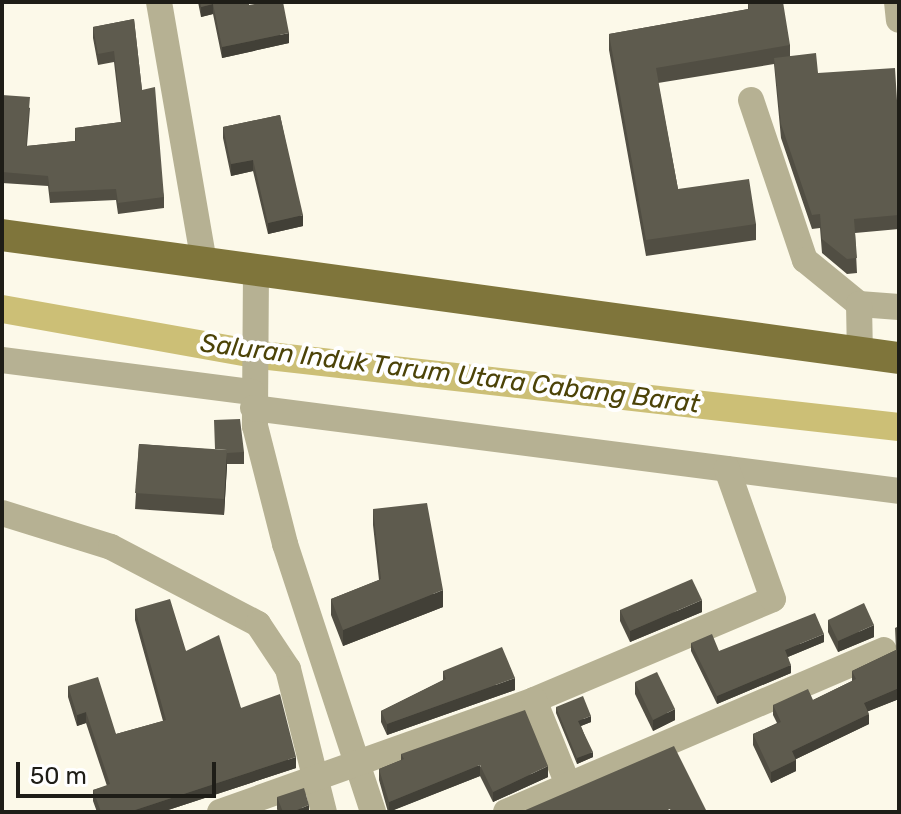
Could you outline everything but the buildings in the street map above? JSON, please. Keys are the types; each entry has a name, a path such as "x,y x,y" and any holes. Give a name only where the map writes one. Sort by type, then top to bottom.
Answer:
{"main road":[{"path":"2,235 204,263 256,284 860,348 899,358"}],"street":[{"path":"159,2 204,263"},
{"path":"897,2 899,20"},
{"path":"751,100 805,260 859,307 899,307"},
{"path":"256,284 252,400 308,660 324,812"},
{"path":"859,307 860,348"},
{"path":"2,360 252,400 899,491"},
{"path":"220,812 318,773 355,767 534,700 773,599 727,469"},
{"path":"2,513 111,547 239,609 271,636 308,660 373,812"},
{"path":"506,812 884,650"},
{"path":"534,700 569,787"}],"waterway":[{"name":"Saluran Induk Tarum Utara Cabang Barat","path":"2,309 260,355 899,427"}]}
